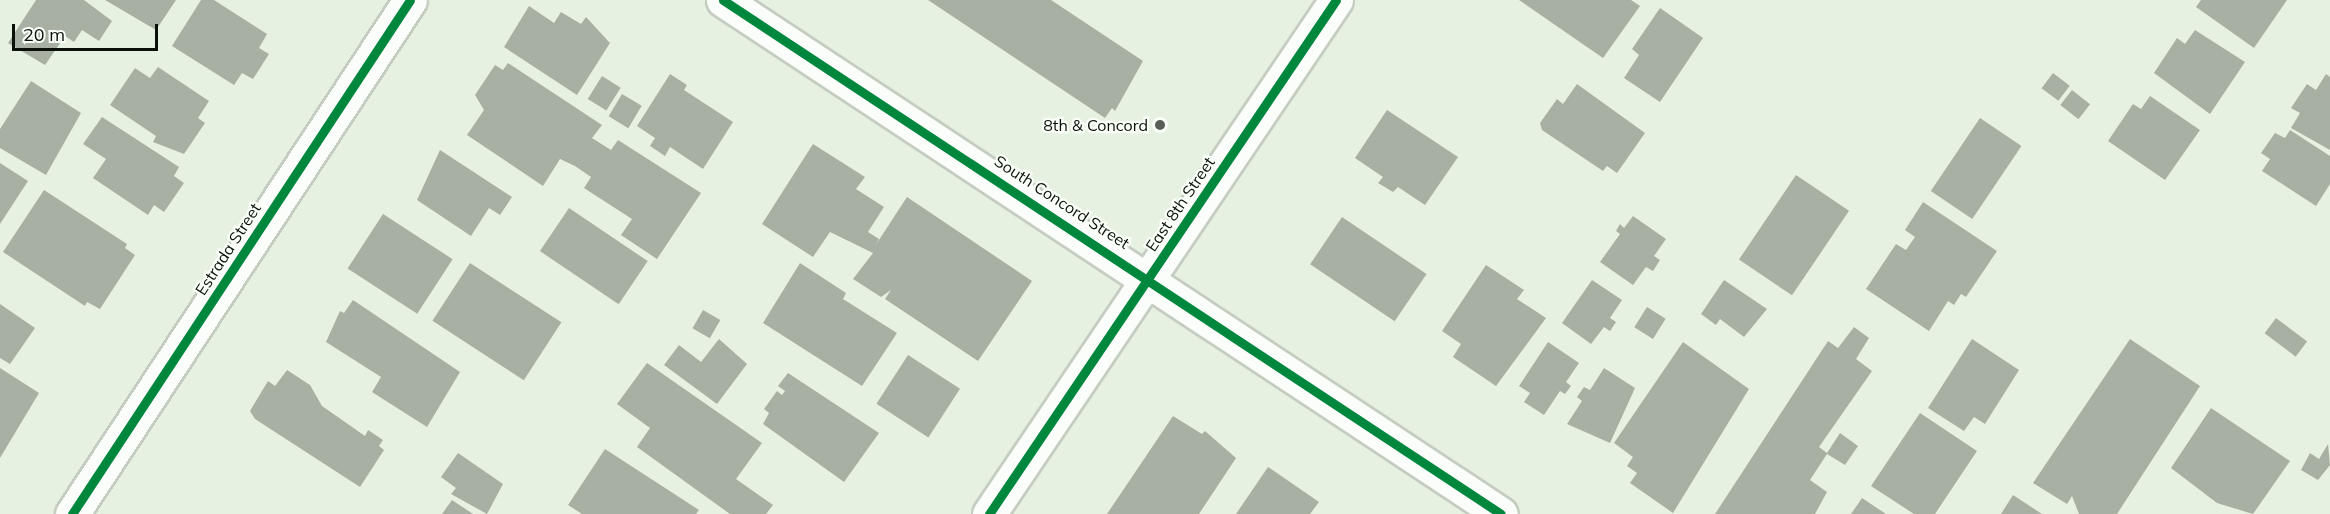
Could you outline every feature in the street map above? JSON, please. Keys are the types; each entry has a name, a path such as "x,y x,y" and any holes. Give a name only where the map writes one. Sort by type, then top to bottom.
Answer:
{"street":[{"name":"Estrada Street","path":"72,514 410,0"},
{"name":"South Concord Street","path":"723,0 1149,277 1501,514"},
{"name":"East 8th Street","path":"989,514 1336,0"}],"building":[{"path":"36,0 84,0 112,21 99,41 82,30 74,42 65,36 45,65 8,43"},
{"path":"105,0 176,0 156,30"},
{"path":"201,0 214,0 267,34 259,48 269,54 253,79 242,73 234,85 172,46"},
{"path":"928,0 1051,0 1143,61 1115,111 1112,108 1105,118"},
{"path":"1519,0 1631,0 1640,6 1603,58"},
{"path":"2201,0 2287,0 2254,48 2196,7"},
{"path":"529,6 554,23 561,12 581,24 586,17 610,43 577,95 504,47"},
{"path":"1660,8 1703,38 1660,102 1624,78 1639,55 1632,49"},
{"path":"2195,30 2245,62 2210,114 2154,73 2177,38 2185,44"},
{"path":"508,63 602,125 592,138 611,150 618,140 701,193 657,259 621,235 632,219 584,188 591,177 575,166 560,159 543,186 467,135 484,110 475,95 495,65 503,70"},
{"path":"158,67 209,101 198,118 205,123 184,154 153,142 156,136 110,105 135,68 150,78"},
{"path":"2053,73 2070,86 2058,101 2042,88"},
{"path":"670,74 687,85 684,90 733,122 703,169 670,147 665,156 650,146 655,138 637,126"},
{"path":"2326,74 2330,77 2330,150 2291,128 2300,113 2291,108 2307,84 2316,90"},
{"path":"602,76 621,88 606,111 588,99"},
{"path":"31,81 81,113 46,175 0,148 0,129"},
{"path":"1577,84 1645,133 1617,173 1607,166 1603,171 1542,130 1540,123 1557,99 1563,104"},
{"path":"2072,90 2090,104 2078,119 2060,105"},
{"path":"622,94 642,106 628,128 609,116"},
{"path":"2150,96 2200,130 2165,180 2108,141 2133,104 2141,109"},
{"path":"1387,110 1458,157 1425,205 1398,187 1393,192 1378,183 1383,177 1355,158"},
{"path":"102,117 179,167 174,176 184,183 164,212 154,205 148,215 93,178 106,159 83,144"},
{"path":"1980,118 2021,146 1972,219 1931,191"},
{"path":"2290,130 2330,156 2330,184 2316,206 2262,171 2270,159 2261,153 2275,133 2285,138"},
{"path":"813,144 865,177 856,189 884,207 868,232 879,239 875,246 907,197 1032,281 978,361 885,299 891,290 881,297 853,279 873,253 830,232 813,257 762,224"},
{"path":"440,150 512,197 500,215 489,208 471,236 417,200"},
{"path":"0,163 28,181 0,224"},
{"path":"1796,175 1849,211 1792,295 1739,260"},
{"path":"44,190 127,244 125,248 135,255 100,309 87,302 85,306 3,252"},
{"path":"1923,202 1997,251 1966,297 1961,294 1954,305 1948,301 1929,331 1866,289 1896,244 1906,250 1915,237 1905,230"},
{"path":"569,208 648,261 619,304 540,251"},
{"path":"383,214 453,259 417,314 348,269"},
{"path":"1633,216 1666,239 1654,256 1660,260 1653,271 1646,267 1633,285 1600,262 1620,234 1616,231 1620,224 1624,228"},
{"path":"1342,217 1427,274 1395,321 1310,264"},
{"path":"470,263 561,322 524,380 432,321"},
{"path":"800,263 846,293 843,299 897,333 862,386 763,323"},
{"path":"1486,265 1524,290 1517,299 1546,318 1496,386 1453,357 1461,344 1442,331"},
{"path":"1592,280 1622,300 1610,318 1616,322 1610,331 1604,327 1591,344 1562,323"},
{"path":"1724,280 1767,309 1744,337 1720,319 1716,325 1701,314"},
{"path":"353,300 460,372 427,427 372,392 381,377 326,342 340,311 344,313"},
{"path":"0,304 35,328 10,364 0,358"},
{"path":"1647,307 1666,319 1653,339 1634,327"},
{"path":"703,310 720,320 710,338 692,328"},
{"path":"2276,318 2307,341 2296,357 2265,333"},
{"path":"1854,327 1869,338 1856,359 1872,371 1819,447 1827,453 1840,433 1858,446 1845,465 1827,454 1810,480 1827,492 1815,514 1715,514 1828,341 1838,348"},
{"path":"719,339 747,364 717,404 664,365 679,345 701,362"},
{"path":"1972,339 2019,370 1985,424 1974,417 1964,431 1928,408"},
{"path":"2130,339 2200,386 2117,514 2079,514 2072,496 2067,504 2033,483"},
{"path":"1548,342 1579,363 1566,382 1571,386 1565,394 1560,391 1544,415 1524,402 1530,393 1519,386"},
{"path":"1683,342 1749,389 1673,513 1630,483 1637,473 1627,466 1633,457 1614,443"},
{"path":"908,355 960,389 928,437 876,404"},
{"path":"647,363 762,443 736,479 773,505 766,514 730,514 637,447 650,428 617,404"},
{"path":"0,368 39,393 0,458"},
{"path":"1604,368 1635,388 1610,443 1567,424 1582,401 1577,397 1584,387 1590,390"},
{"path":"287,370 310,385 322,406 365,436 368,430 383,440 379,446 384,450 360,487 255,419 250,411 268,381 275,386"},
{"path":"788,373 879,433 844,482 763,424 769,413 764,409 777,391 782,395 785,391 778,386"},
{"path":"2211,408 2290,461 2253,514 2217,503 2171,468"},
{"path":"1920,413 1977,451 1935,514 1914,514 1871,486"},
{"path":"1173,416 1202,434 1205,431 1236,458 1199,514 1107,514"},
{"path":"2328,444 2330,465 2318,480 2301,470 2310,453 2319,459"},
{"path":"605,449 699,510 696,514 582,514 568,505"},
{"path":"458,453 503,484 487,514 451,494 456,488 441,477"},
{"path":"1268,467 1319,502 1310,514 1236,514"},
{"path":"2013,495 2042,514 2001,514"},
{"path":"1862,498 1886,514 1851,514"},
{"path":"452,500 473,514 442,514"}],"cycle path":[{"path":"72,514 410,0"},
{"path":"723,0 1501,514"},
{"path":"989,514 1336,0"}],"place":[{"name":"8th & Concord","path":"1160,125"}]}
